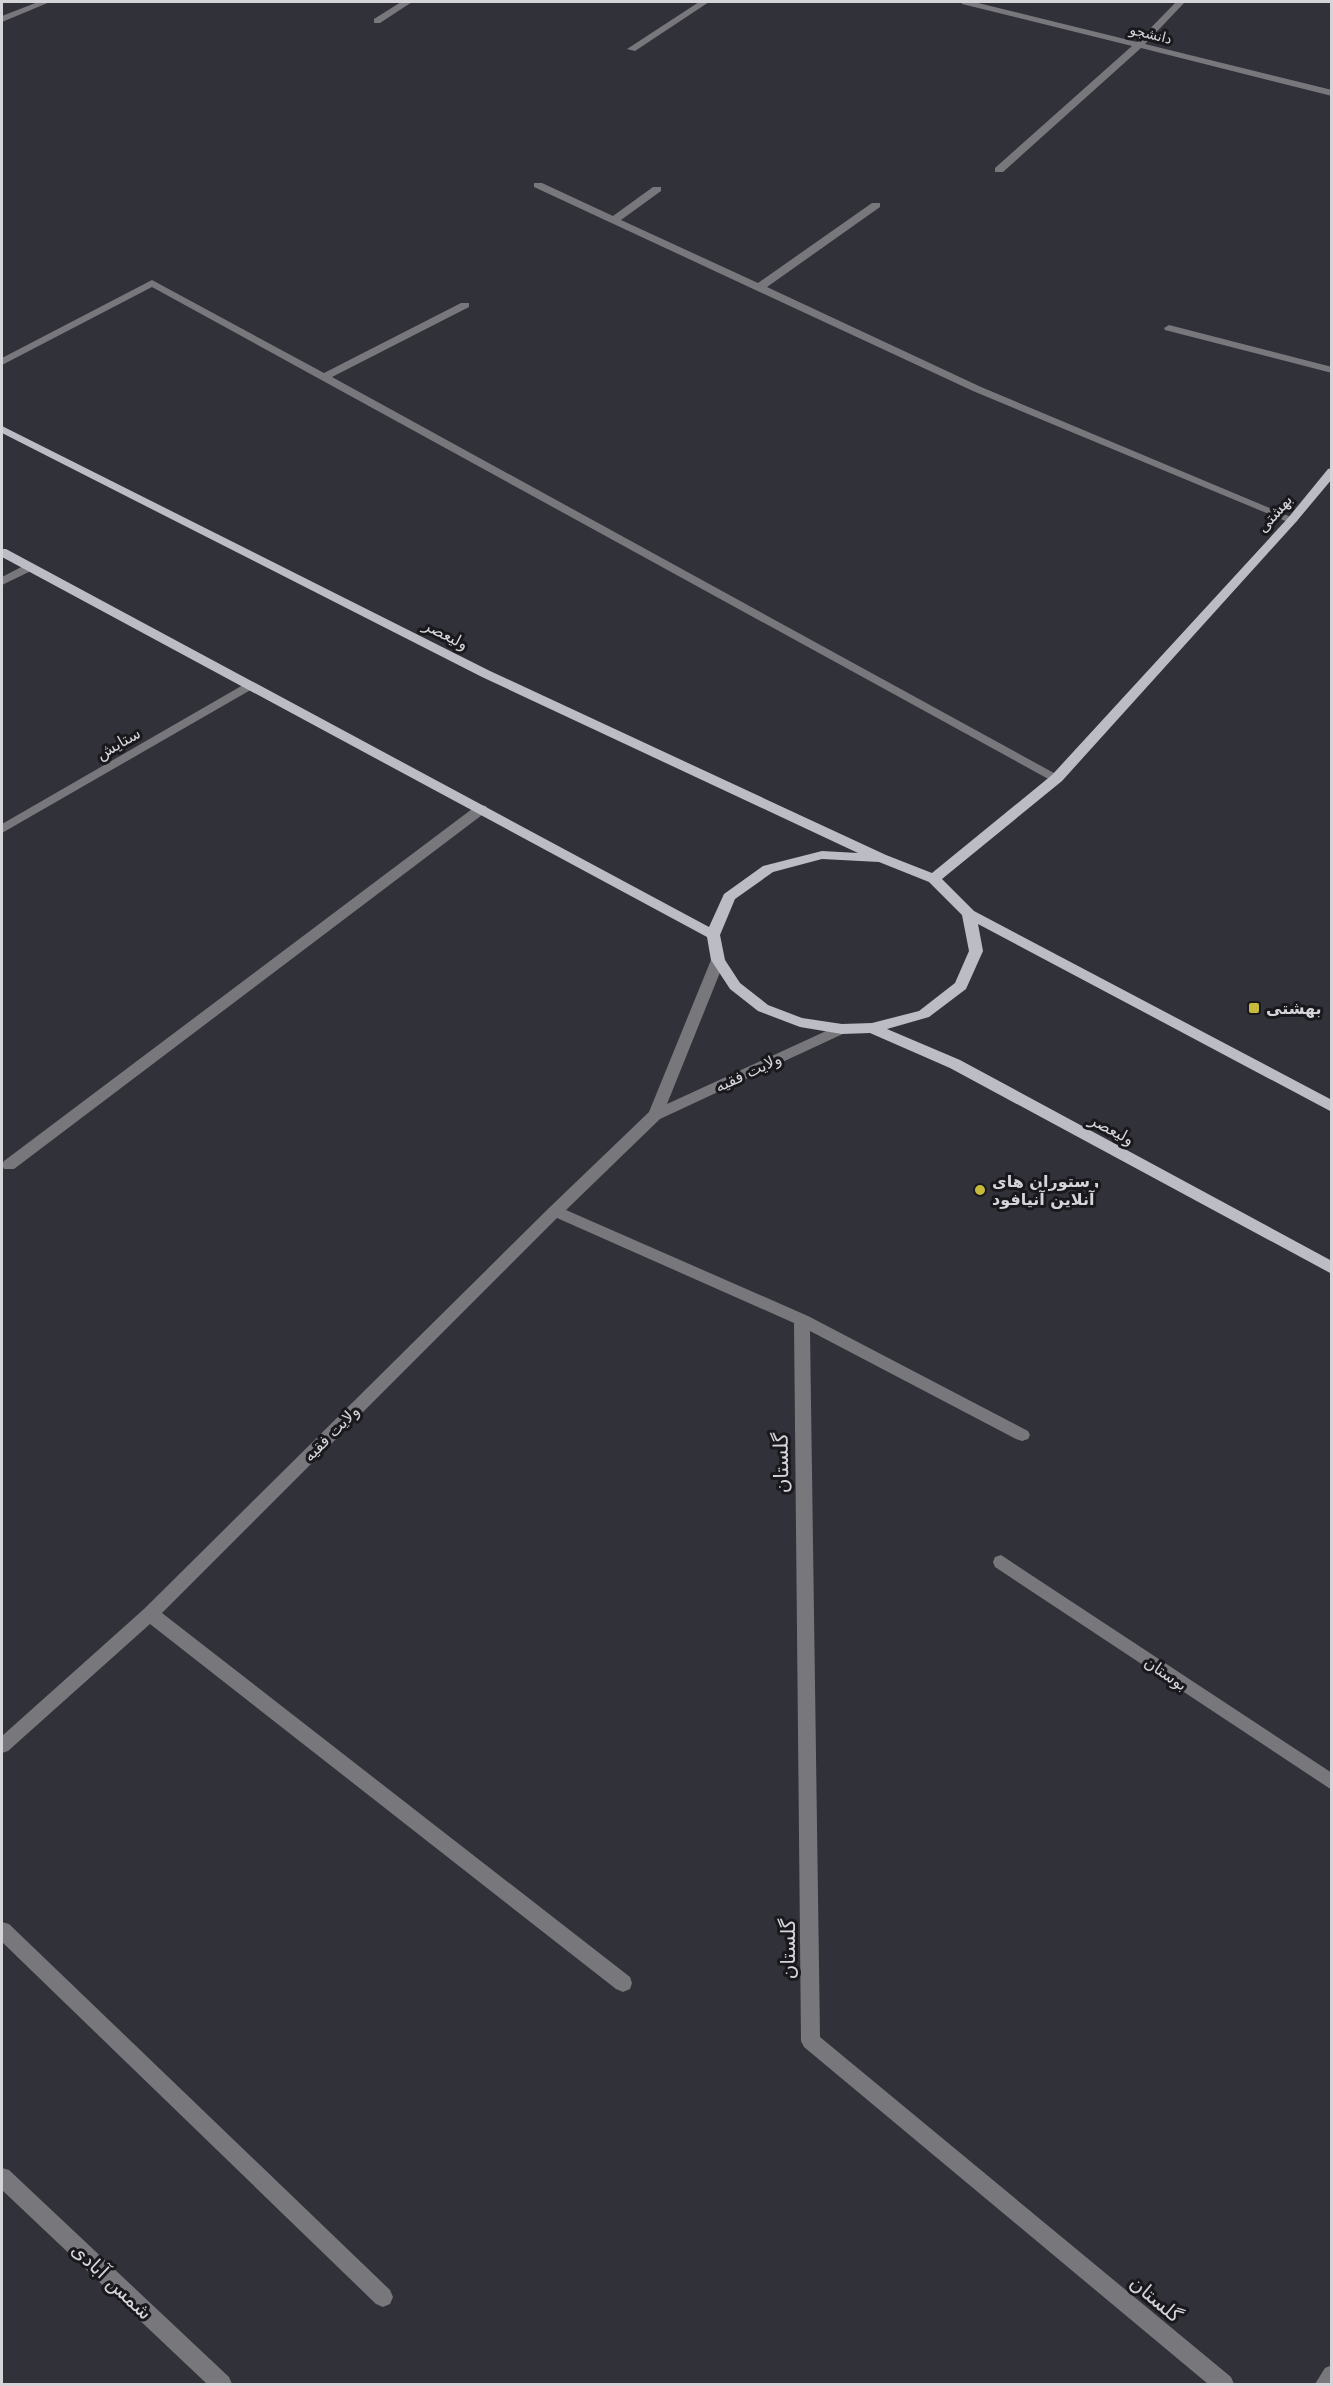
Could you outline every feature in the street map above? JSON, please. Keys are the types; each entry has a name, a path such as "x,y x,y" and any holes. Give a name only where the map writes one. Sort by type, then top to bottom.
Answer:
{"main road":[{"name":"ولیعصر","path":"2,429 486,674 880,858"},
{"name":"بهشتی","path":"934,879 1057,778 1292,520 1332,471"},
{"path":"2,552 713,935"},
{"path":"969,914 976,951 962,986 924,1014 872,1028 842,1029 800,1022 763,1008 735,986 718,960 713,935 729,897 768,869 822,855 880,858 934,879 969,914 1332,1107"},
{"name":"ولیعصر","path":"872,1028 955,1064 1332,1268"}],"street":[{"path":"2,19 45,2"},
{"path":"377,21 407,2"},
{"path":"632,49 704,2"},
{"name":"دانشجو","path":"965,2 1332,93"},
{"path":"999,170 1139,45 1181,2"},
{"path":"538,185 977,389 1292,520"},
{"path":"614,220 657,189"},
{"path":"759,288 876,205"},
{"path":"2,362 152,283 1057,778"},
{"path":"324,376 465,305"},
{"path":"1170,328 1332,370"},
{"path":"2,582 29,567"},
{"name":"ستایش","path":"2,829 250,685"},
{"path":"9,1165 481,809"},
{"name":"ولایت فقیه","path":"655,1115 718,960"},
{"name":"ولایت فقیه","path":"2,1746 150,1614 555,1211 655,1115 842,1029"},
{"path":"555,1211 802,1320 1022,1435"},
{"name":"گلستان","path":"802,1320 811,2041 1224,2385"},
{"name":"بوستان","path":"1001,1562 1332,1783"},
{"path":"150,1614 622,1983"},
{"path":"2,1930 383,2297"},
{"name":"شمس آبادی","path":"2,2177 222,2385"},
{"path":"1325,2385 1332,2375"}],"place":[{"name":"بهشتی","path":"1254,1008"},
{"name":"رستوران های آنلاین آنیافود","path":"980,1190"}]}
